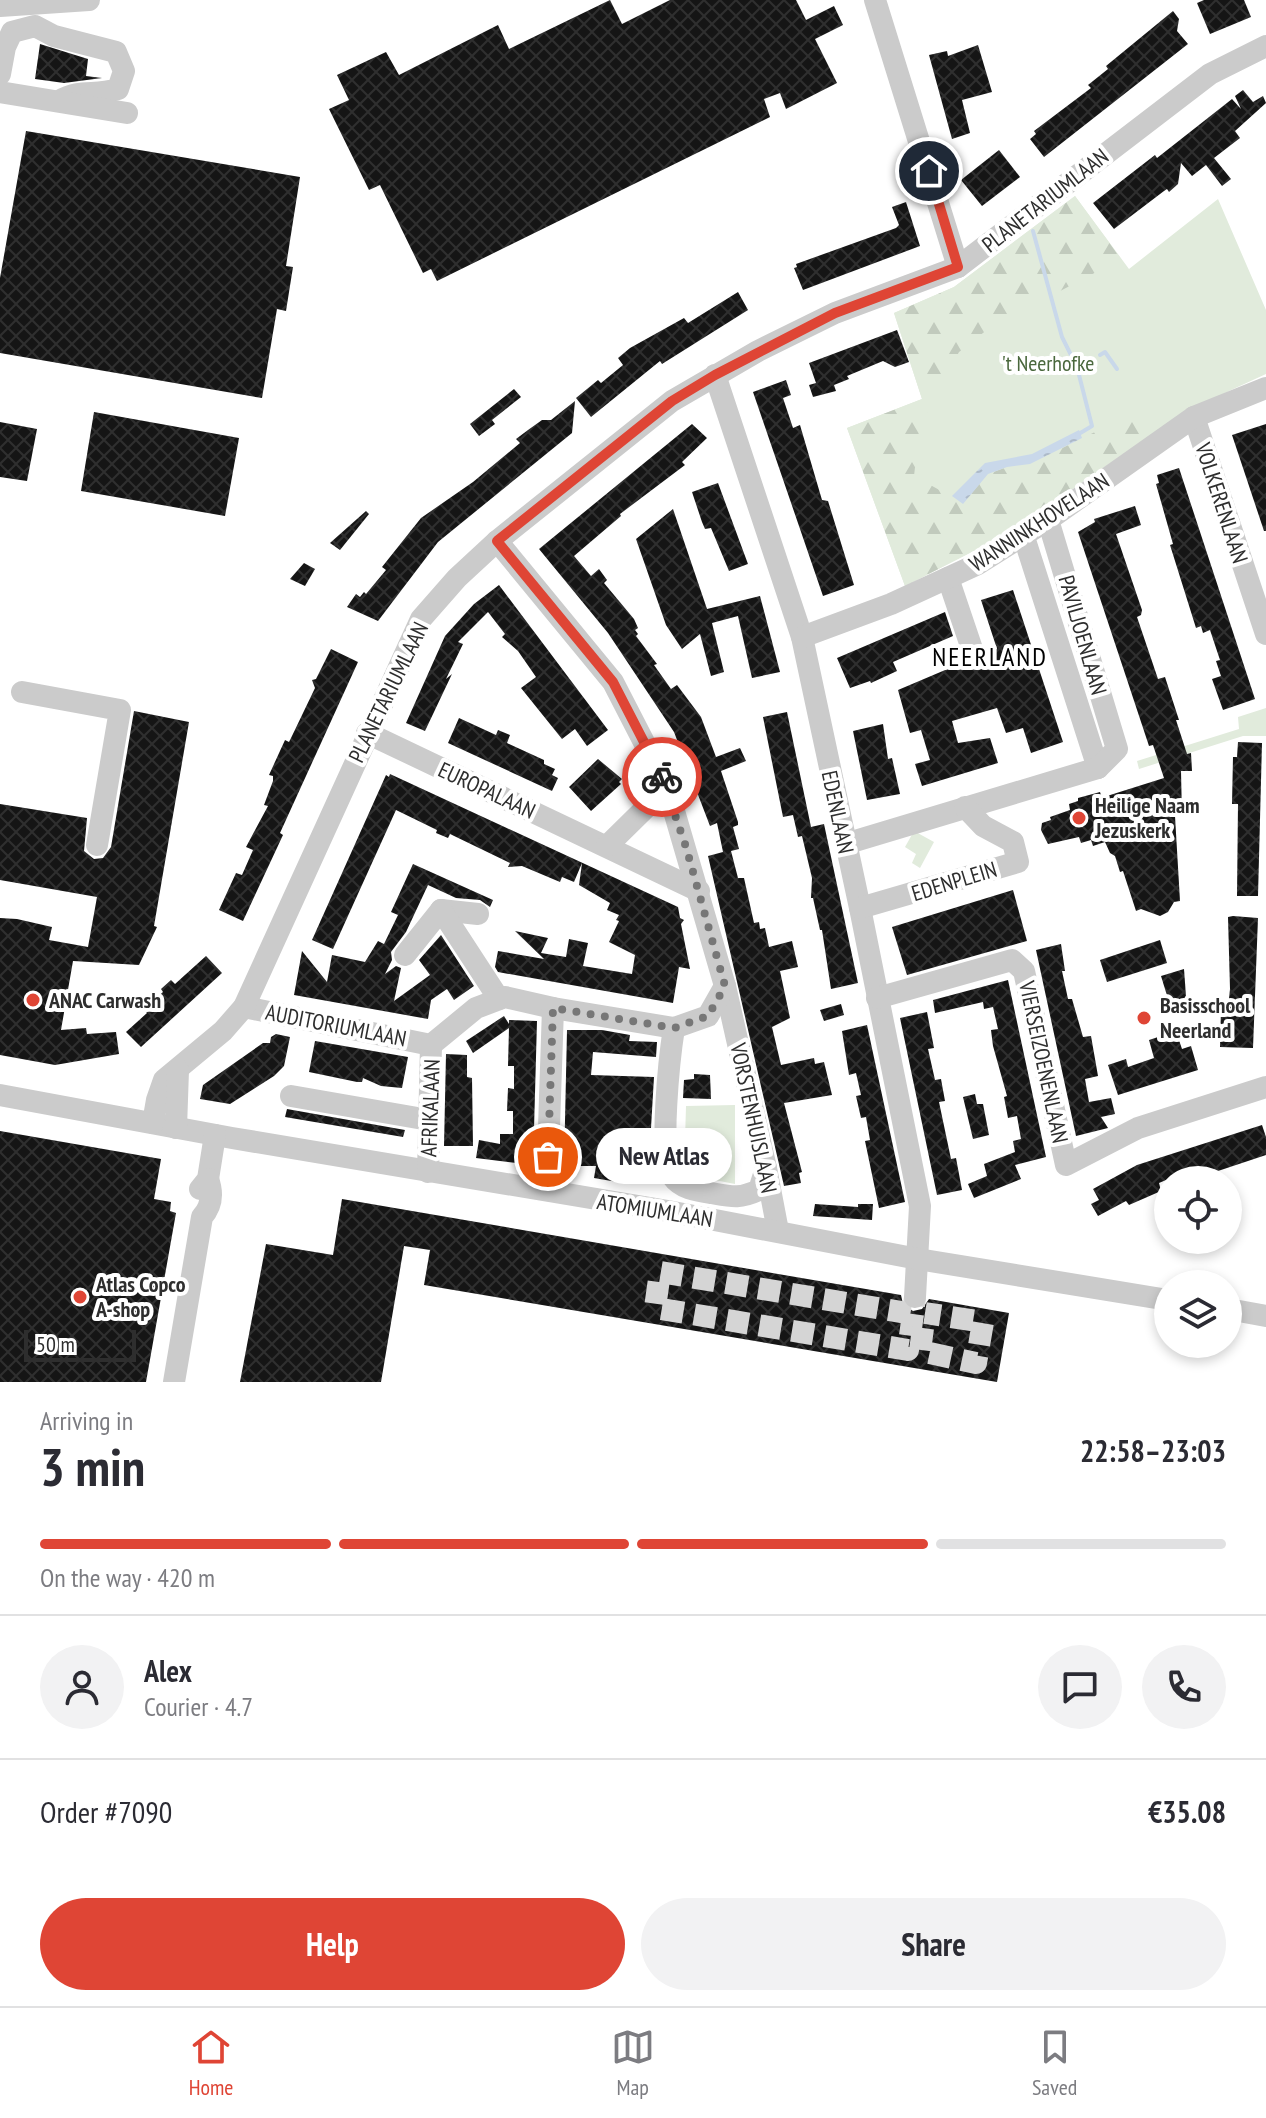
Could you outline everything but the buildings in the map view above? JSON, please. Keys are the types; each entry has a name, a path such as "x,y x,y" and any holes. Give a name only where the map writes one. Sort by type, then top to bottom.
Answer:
{"street":[{"path":"0,6 89,0"},
{"path":"875,0 958,267"},
{"path":"59,101 75,92 101,95 118,89 124,71 116,52 54,36 35,26 12,32 5,47 1,86 59,101 127,113"},
{"name":"PLANETARIUMLAAN","path":"153,1123 164,1080 223,1031 244,1007 421,619 457,578 497,541 672,401 715,375 835,313 958,267 1199,82 1266,46"},
{"name":"EDENLAAN","path":"715,375 802,637 920,1206 928,1260 920,1298"},
{"name":"WANNINKHOVELAAN","path":"802,637 891,604 978,564 1048,520 1194,417 1266,388"},
{"name":"VOLKERENLAAN","path":"1194,417 1266,634"},
{"name":"PAVILJOENLAAN","path":"1023,534 1098,768 1117,749 1048,520"},
{"name":"VORSTENHUISLAAN","path":"497,541 613,682 667,787 725,986 778,1231"},
{"path":"948,578 973,652"},
{"path":"22,692 120,710 97,845"},
{"name":"EUROPALAAN","path":"367,733 699,891"},
{"path":"845,844 1098,768"},
{"path":"607,846 667,787"},
{"name":"EDENPLEIN","path":"860,908 1018,862 1013,842 983,826 965,807"},
{"path":"441,910 499,999 505,997 674,1028 708,1016 725,986"},
{"path":"441,910 478,914"},
{"path":"405,955 441,910"},
{"name":"VIERSEIZOENENLAAN","path":"877,998 1012,960 1024,971 1066,1165 1138,1128 1266,1087"},
{"name":"AUDITORIUMLAAN","path":"244,1007 431,1045 476,1008 499,999"},
{"path":"548,1157 553,1008"},
{"path":"674,1028 669,1063 666,1160 673,1178 690,1190 740,1198 759,1190 766,1168"},
{"name":"AFRIKALAAN","path":"428,1172 431,1045"},
{"path":"176,1128 178,1070"},
{"name":"ATOMIUMLAAN","path":"0,1095 1154,1298"},
{"path":"291,1096 429,1120"},
{"path":"174,1382 202,1217 197,1205 200,1187 208,1179 215,1135"},
{"path":"1242,1312 1266,1316"}],"green space":[{"name":"'t Neerhofke","path":"1075,196 1129,269 1218,199 1266,310 1266,374 1156,431 1007,534 905,586 847,428 922,399 894,313 954,287"},
{"path":"1075,196 1121,259 988,329 959,352 919,432 914,476 963,503 988,474 1007,467 1030,464 1097,431 1150,414 1163,427 1007,534 905,586 847,428 922,399 894,313 954,287"},
{"path":"1266,708 1266,736 1243,736 1139,769 1137,761 1239,729 1238,717"},
{"path":"914,831 934,842 920,868 912,863 916,854 905,847"},
{"path":"735,1105 735,1184 684,1174 686,1106"}],"water":[{"path":"1079,430 1082,438 1030,464 1007,467 988,474 963,504 952,496 985,463 1032,454"}],"waterway":[{"path":"1033,231 1062,337 1077,367 1092,426 1077,435"},
{"path":"1100,355 1105,352 1117,369"},
{"path":"1077,367 1091,361"}],"tunnel":[{"path":"913,1314 908,1350 655,1308 660,1272 913,1314 915,1297"},
{"path":"923,1328 920,1351 976,1363 983,1322 925,1313"}],"way so far":[{"path":"548,1157 553,1008 674,1028 708,1016 725,986 686,847 662,777"}],"place":[{"name":"Heilige Naam Jezuskerk","path":"1079,818"},
{"name":"ANAC Carwash","path":"33,1000"},
{"name":"Basisschool Neerland","path":"1144,1018"},
{"name":"New Atlas","path":"548,1157"},
{"name":"Atlas Copco A-shop","path":"80,1297"}],"district":[{"name":"NEERLAND","path":"990,656"}],"route":[{"path":"662,777 613,682 497,541 672,401 715,375 835,313 958,267 929,171"}]}
